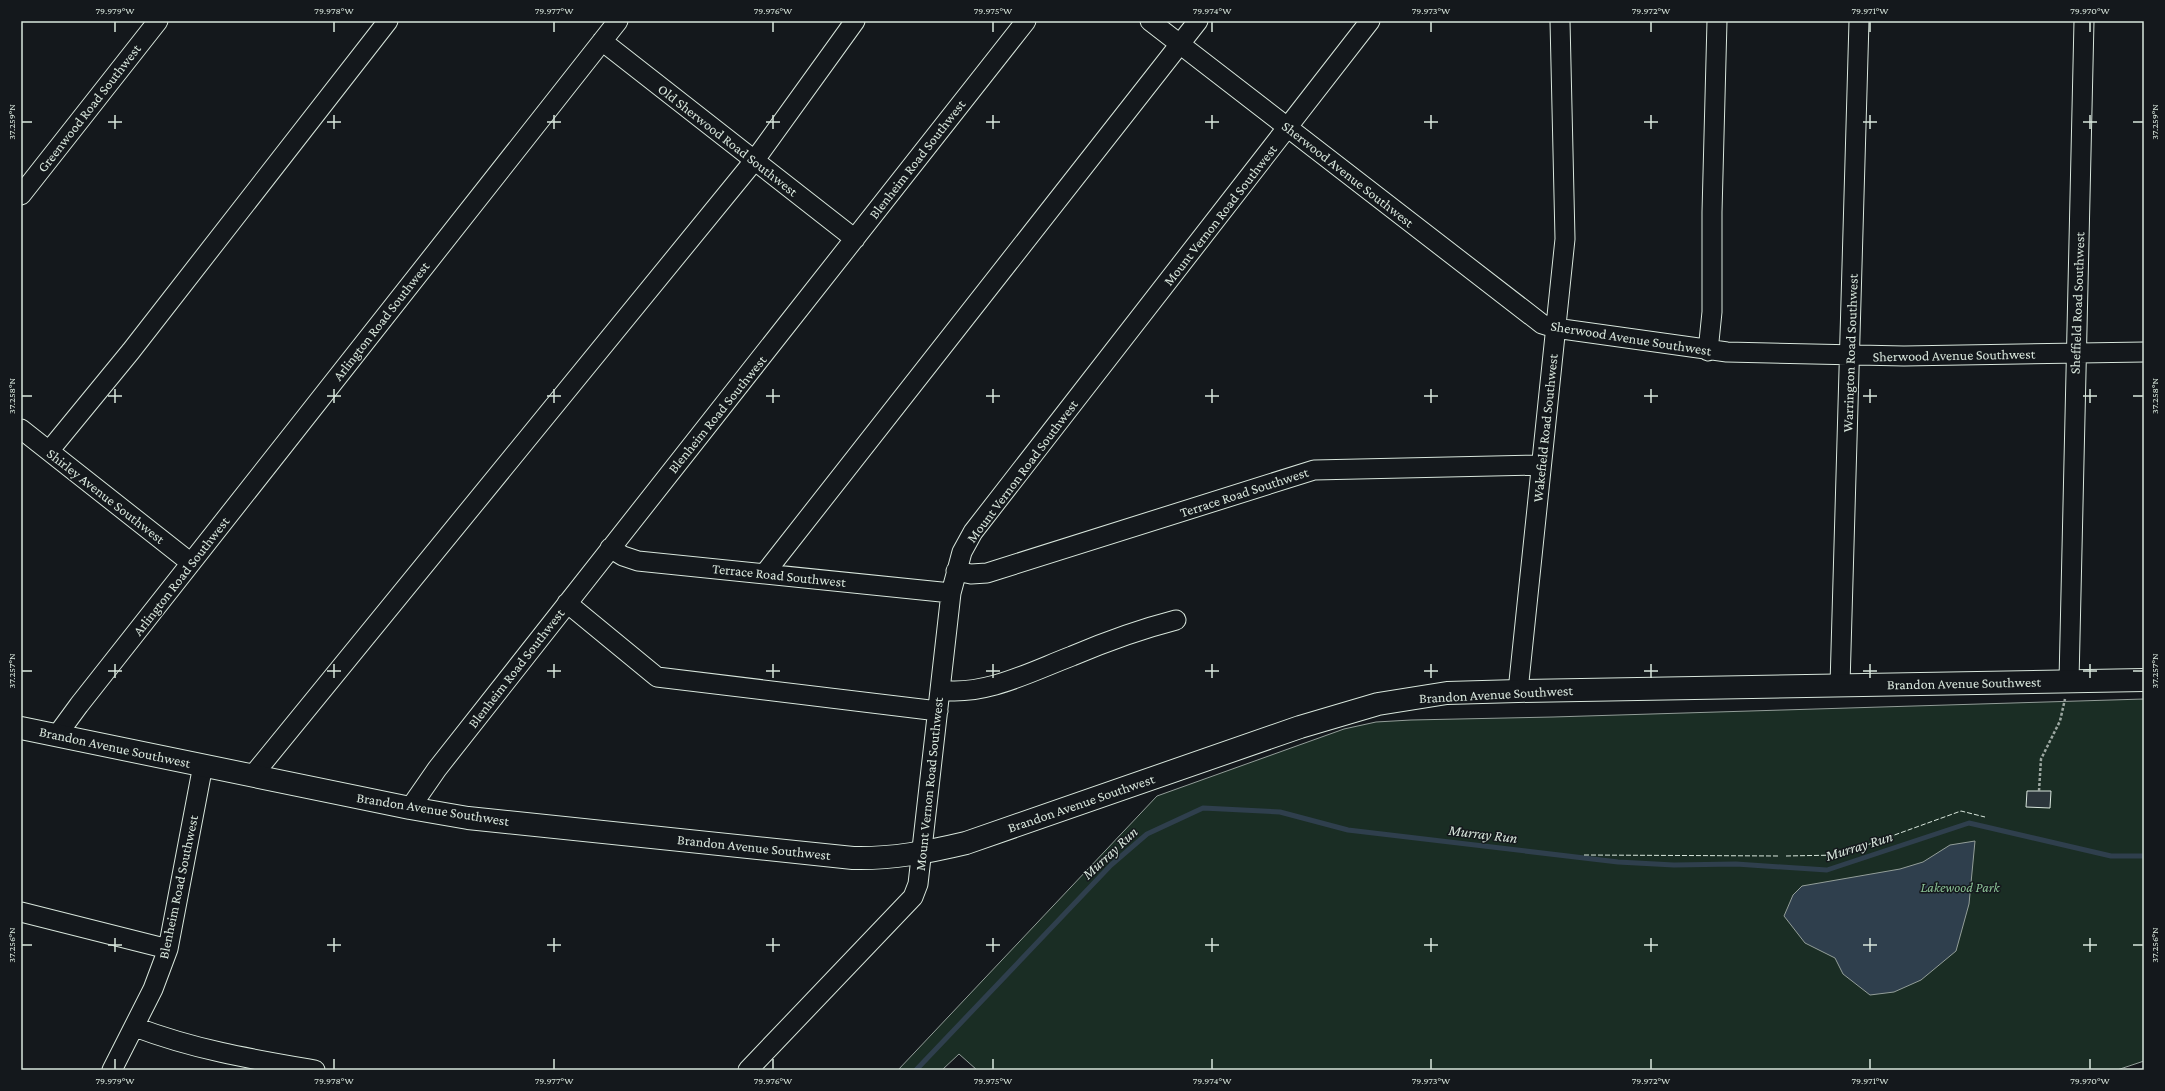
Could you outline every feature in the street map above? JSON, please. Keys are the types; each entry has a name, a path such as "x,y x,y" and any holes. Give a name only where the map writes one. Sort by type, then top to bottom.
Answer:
{"main road":[{"name":"Brandon Avenue Southwest","path":"21,728 410,808 468,818 853,858 883,858 922,853 966,843 1300,727 1378,704 1447,694 1518,691 2144,680"}],"street":[{"name":"Greenwood Road Southwest","path":"21,195 158,21"},
{"path":"49,451 130,351 388,21"},
{"name":"Arlington Road Southwest","path":"58,735 84,699 618,21"},
{"path":"253,775 754,161 855,21"},
{"name":"Blenheim Road Southwest","path":"410,808 437,769 1026,21"},
{"name":"Sherwood Avenue Southwest","path":"1150,21 1528,315 1542,324 1556,328 1708,351 1850,356 2144,352"},
{"path":"765,574 1198,21"},
{"name":"Mount Vernon Road Southwest","path":"748,1070 913,897 918,884 922,853 951,593 962,552 973,532 1370,21"},
{"name":"Wakefield Road Southwest","path":"1518,691 1565,238 1560,21"},
{"path":"1708,351 1712,312 1712,212 1717,21"},
{"name":"Warrington Road Southwest","path":"1840,685 1859,21"},
{"name":"Sheffield Road Southwest","path":"2069,681 2084,21"},
{"name":"Old Sherwood Road Southwest","path":"602,41 855,239"},
{"name":"Shirley Avenue Southwest","path":"21,429 191,563"},
{"name":"Terrace Road Southwest","path":"956,571 972,574 987,573 1314,470 1541,465"},
{"name":"Terrace Road Southwest","path":"610,548 623,556 638,561 951,593"},
{"path":"567,603 657,677 938,711"},
{"path":"940,690 956,692 993,686 1027,675 1072,656 1176,620"},
{"name":"Blenheim Road Southwest","path":"112,1070 153,989 168,949 202,765"},
{"path":"21,912 168,949"},
{"path":"135,1027 171,1041 209,1051 315,1070"}],"path":[{"path":"2039,791 2041,758 2060,721 2069,681"}],"green space":[{"name":"Lakewood Park","path":"2144,699 2144,1061 2117,1070 977,1070 959,1054 942,1070 898,1070 1157,796 1344,729 1376,722 1411,720"}],"water":[{"path":"1975,841 1969,904 1956,951 1921,980 1894,992 1870,995 1843,974 1835,958 1805,943 1784,916 1793,895 1802,886 1900,869 1923,862 1950,845"}],"building":[{"path":"2027,791 2051,791 2050,808 2026,807"}],"waterway":[{"name":"Murray Run","path":"916,1070 1111,865 1147,834 1203,808 1280,812 1348,830 1618,862 1674,865 1736,864 1827,870 1969,823 2111,856 2144,856"}],"fence":[{"path":"1786,856 1839,855 1961,811 1985,817"},
{"path":"1584,855 1780,856"}]}
